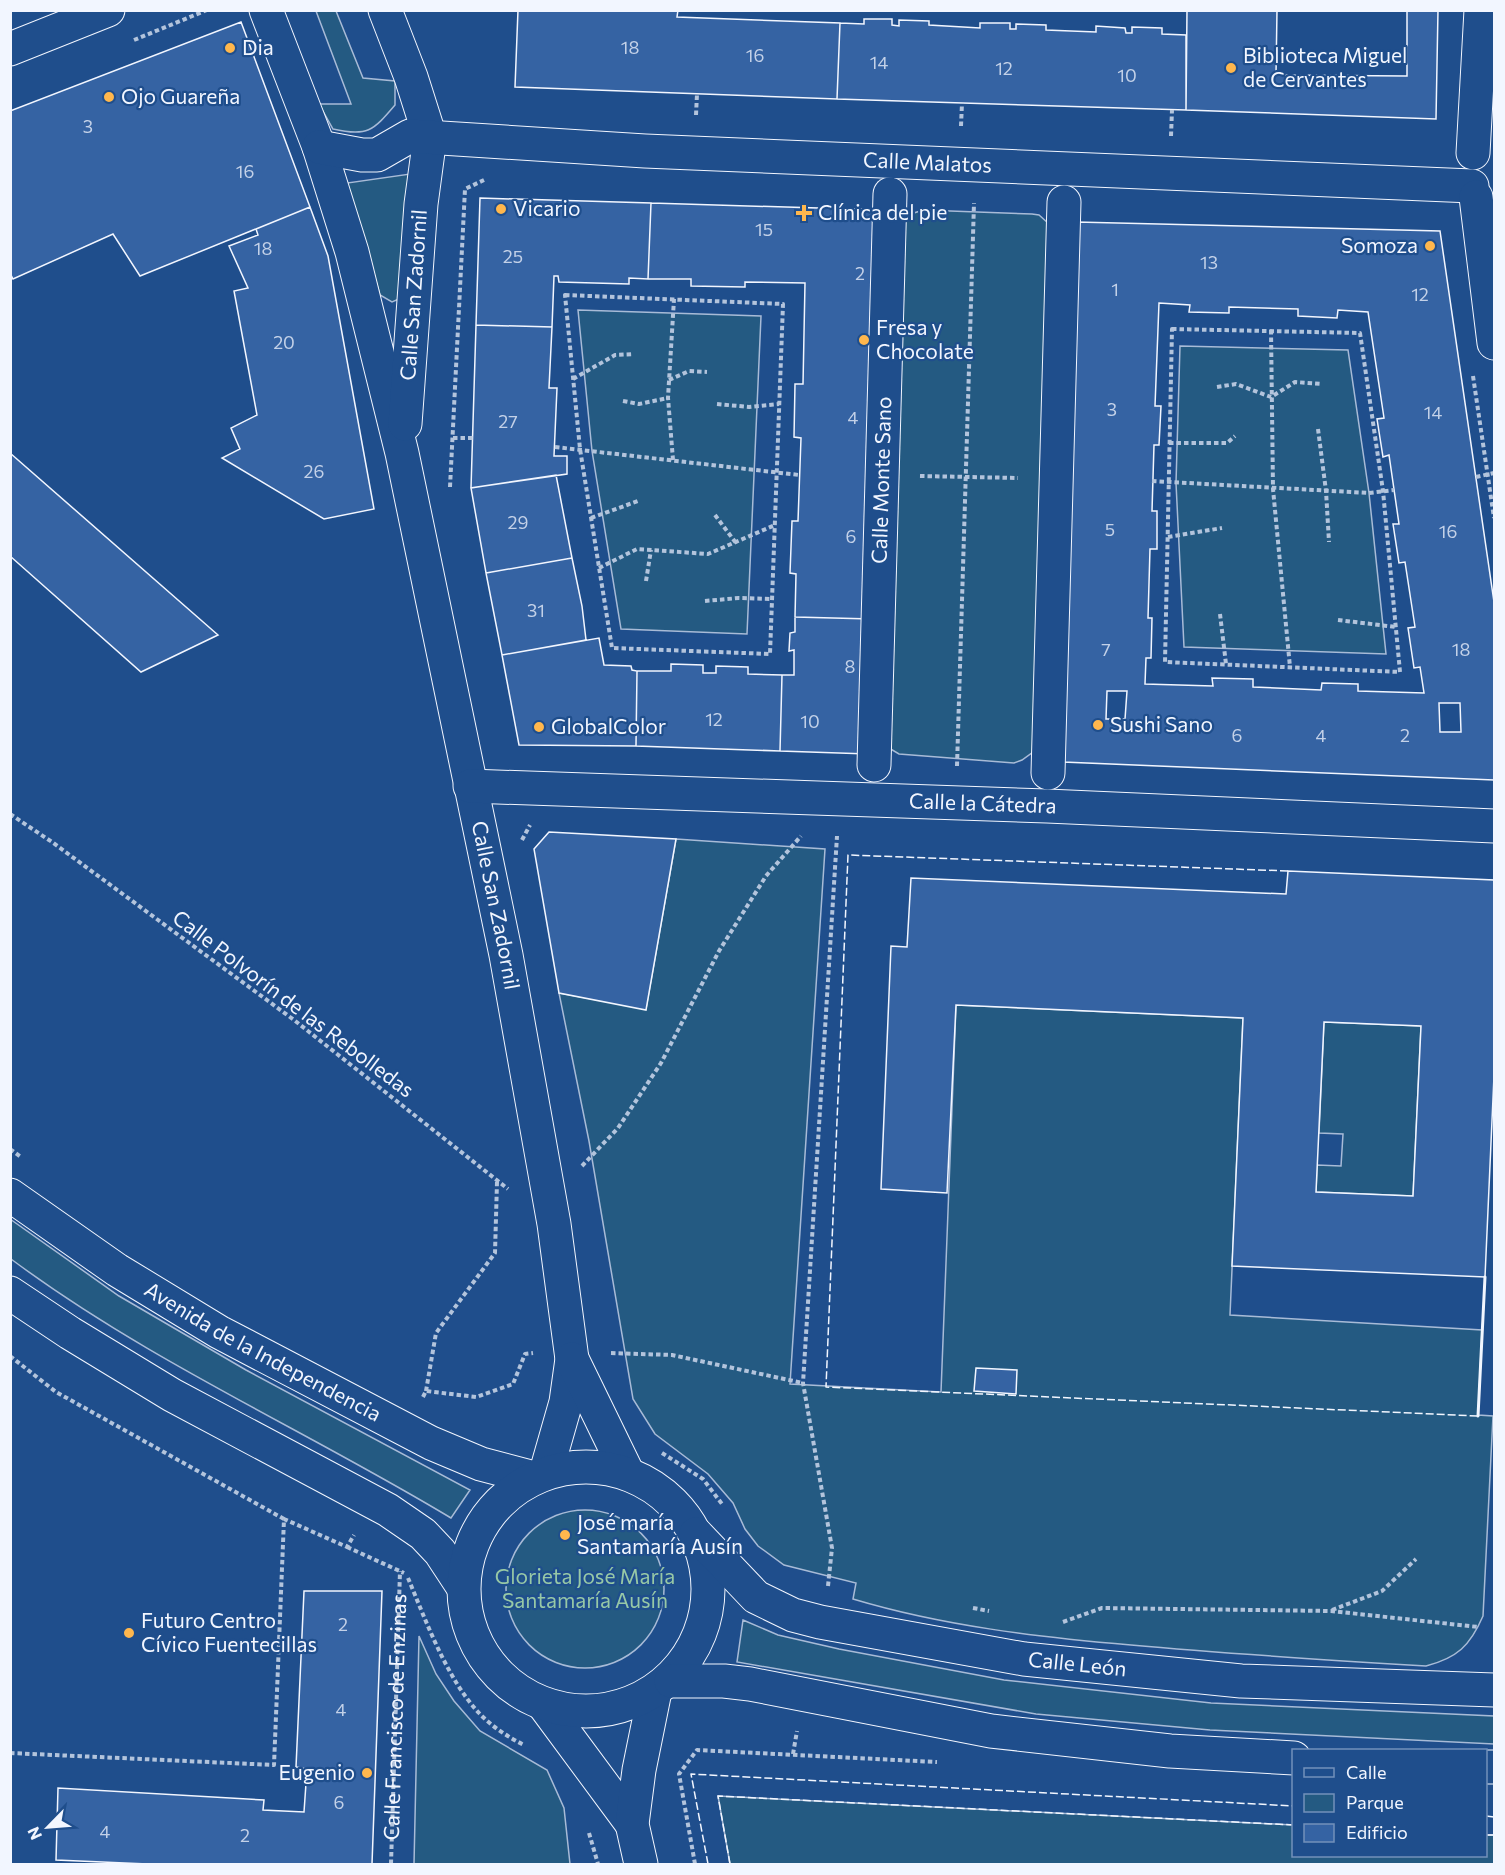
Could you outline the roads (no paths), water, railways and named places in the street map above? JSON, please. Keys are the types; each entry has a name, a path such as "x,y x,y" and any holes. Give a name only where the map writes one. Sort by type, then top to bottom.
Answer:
{"street":[{"path":"10,49 108,10"},
{"name":"Calle San Zadornil","path":"266,10 319,147 352,252 402,453 506,956 554,1224 573,1359 566,1402 540,1475"},
{"name":"Calle San Zadornil","path":"385,10 411,77 430,137 421,204 402,453"},
{"path":"1481,10 1477,184 1494,343"},
{"path":"1477,184 1485,134 1494,127"},
{"path":"319,147 362,155 377,155 410,135 430,137"},
{"name":"Calle Malatos","path":"430,137 657,151 1477,184"},
{"name":"Calle Monte Sano","path":"874,765 890,194"},
{"path":"1048,773 1064,202"},
{"name":"Calle la Cátedra","path":"470,786 1047,806 1494,826"},
{"name":"Avenida de la Independencia","path":"10,1195 117,1270 219,1332 407,1432 481,1464 540,1475"},
{"path":"10,1293 70,1333 172,1395 371,1501 423,1534 440,1552 463,1587"},
{"name":"Calle San Zadornil","path":"573,1359 628,1474"},
{"path":"641,1864 632,1824 639,1770 663,1686 703,1627 708,1579 696,1534 667,1497 628,1474 601,1467 573,1467 540,1475 497,1504 472,1542 463,1587 472,1637 486,1661 501,1678 522,1695 544,1705 582,1712 620,1707 663,1686 724,1681 750,1684 991,1731 1170,1751 1292,1758"},
{"name":"Calle León","path":"696,1534 756,1597 793,1615 820,1622 1024,1659 1218,1679 1494,1690"},
{"path":"544,1705 632,1824"}],"place":[{"name":"Dia","path":"230,48"},
{"name":"Biblioteca Miguel de Cervantes","path":"1231,68"},
{"name":"Ojo Guareña","path":"109,97"},
{"name":"Vicario","path":"501,209"},
{"name":"Clínica del pie","path":"804,213"},
{"name":"Somoza","path":"1430,246"},
{"name":"Fresa y Chocolate","path":"864,340"},
{"name":"Sushi Sano","path":"1098,725"},
{"name":"GlobalColor","path":"539,727"},
{"name":"José maría Santamaría Ausín","path":"565,1535"},
{"name":"Futuro Centro Cívico Fuentecillas","path":"129,1633"},
{"name":"Eugenio","path":"367,1773"}],"park label":[{"name":"Glorieta José María Santamaría Ausín","path":"585,1589"}]}
